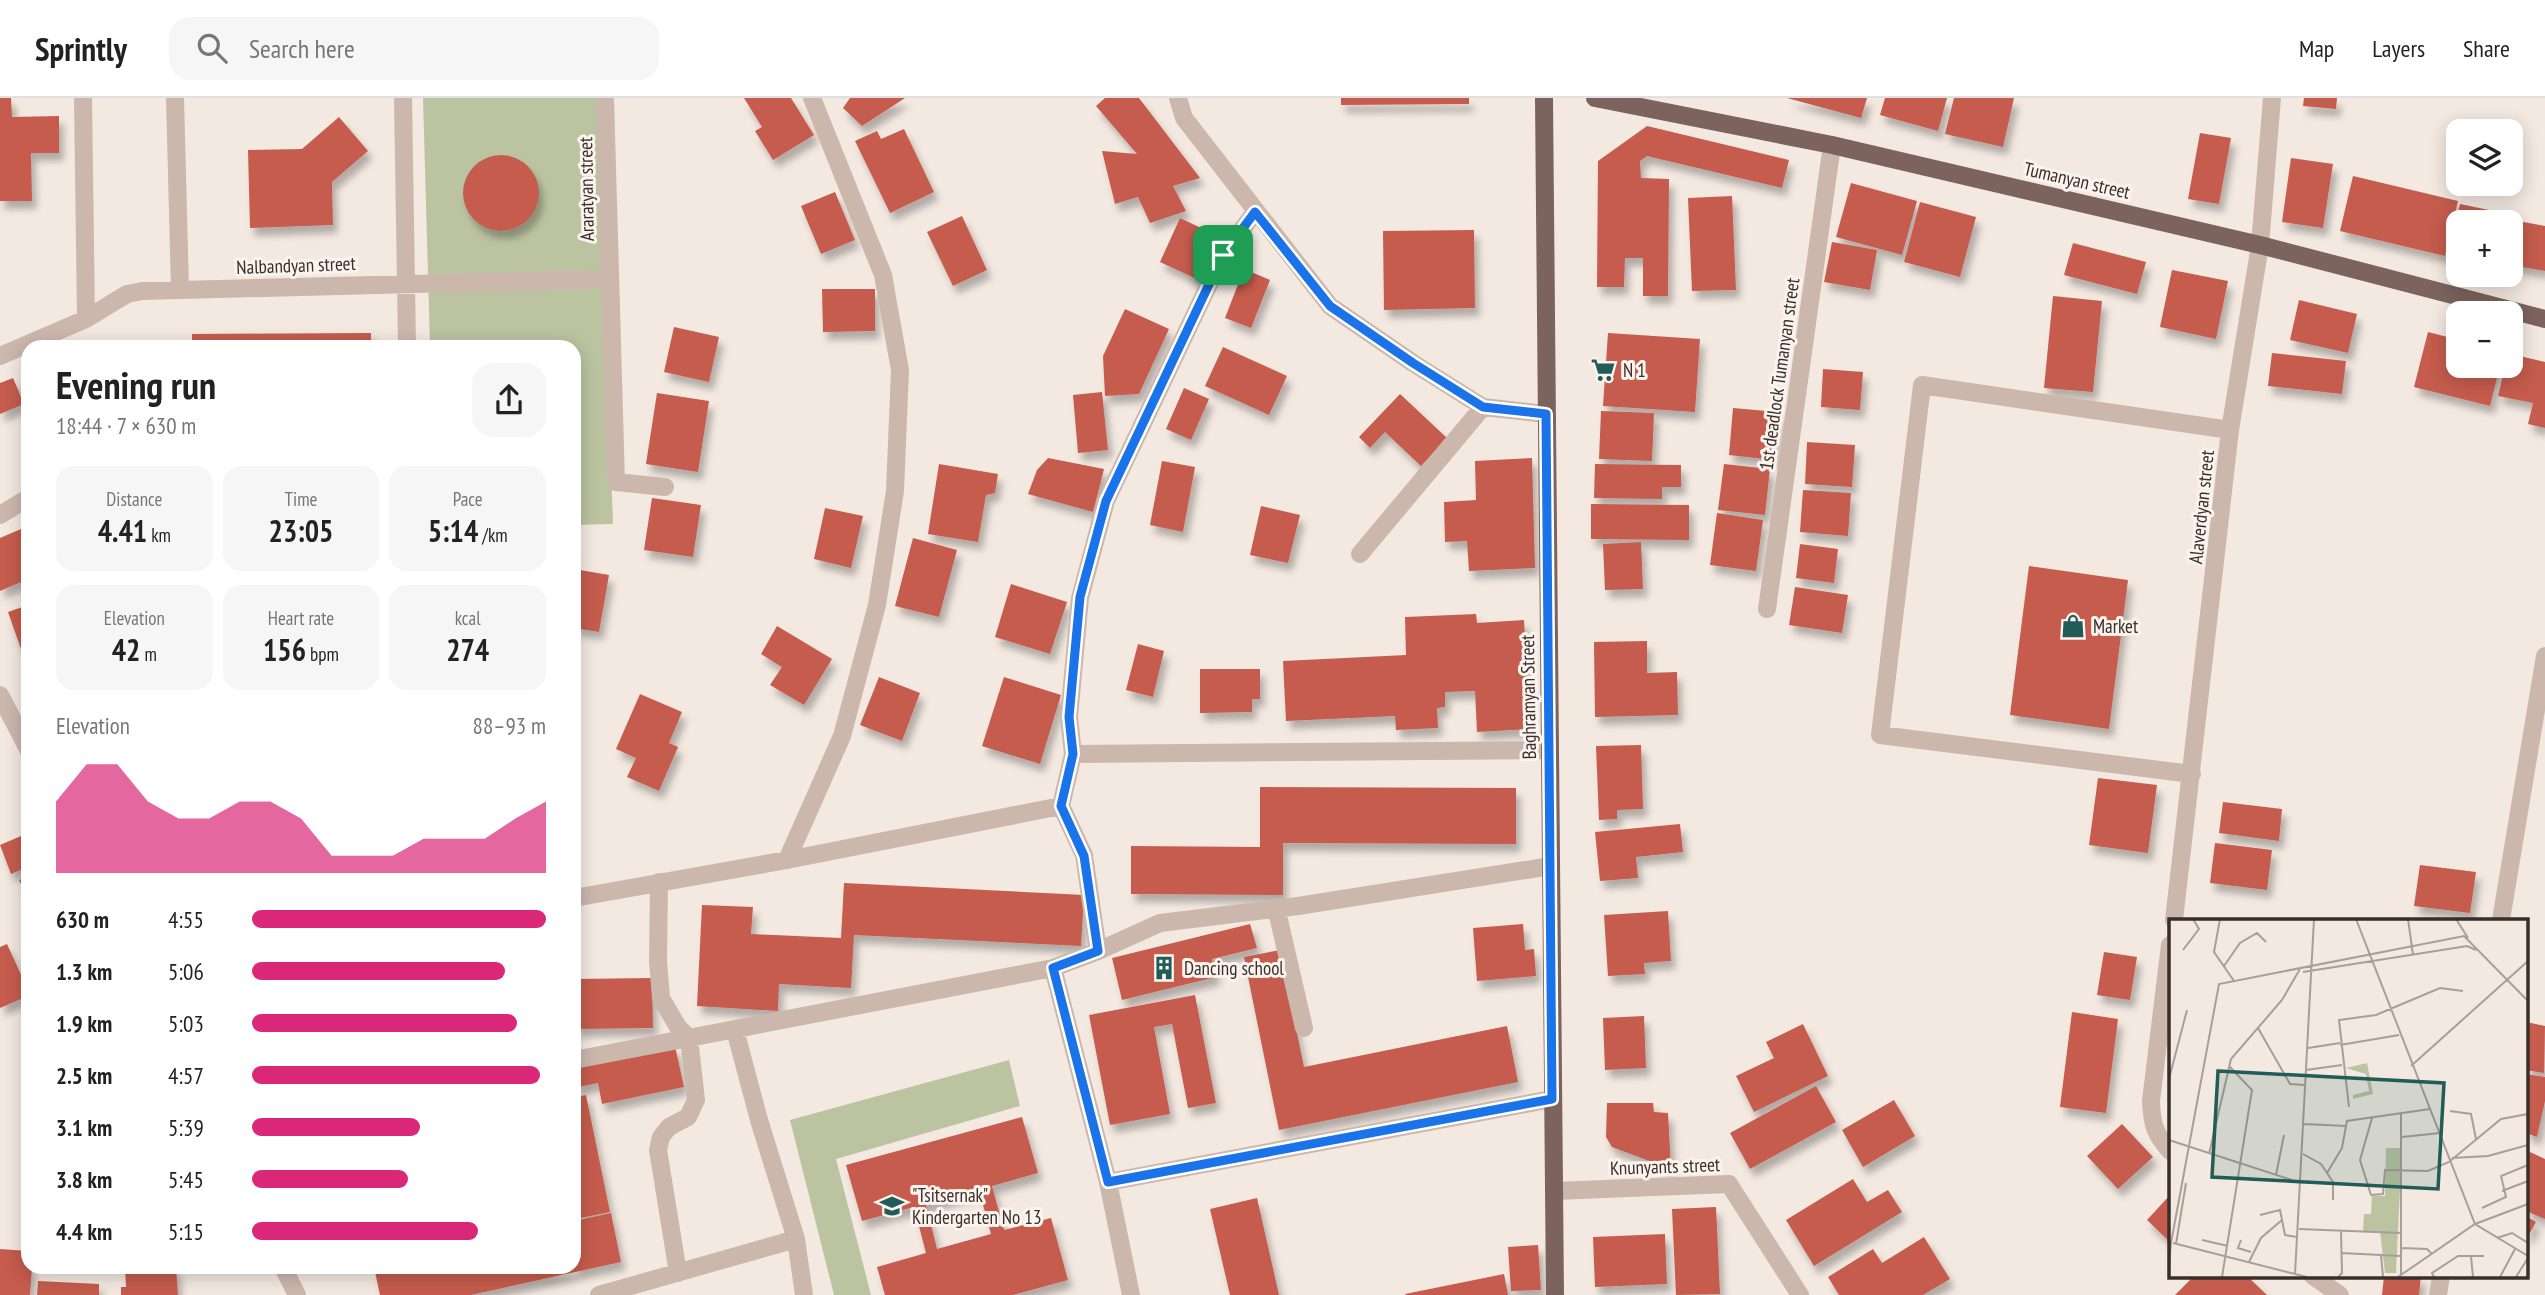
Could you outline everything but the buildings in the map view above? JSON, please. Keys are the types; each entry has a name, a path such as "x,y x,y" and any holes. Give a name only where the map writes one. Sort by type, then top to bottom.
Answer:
{"main road":[{"name":"Baghramyan Street","path":"1544,98 1555,1295"},
{"name":"Tumanyan street","path":"1595,98 1832,145 2260,245 2545,319"}],"street":[{"path":"83,98 86,319"},
{"path":"175,98 180,290"},
{"path":"403,98 407,340"},
{"name":"Araratyan street","path":"605,98 615,482 665,487"},
{"path":"787,860 842,736 877,605 895,491 900,370 883,275 813,98"},
{"path":"1178,98 1184,118 1330,306 1483,407 1546,414"},
{"name":"Alaverdyan street","path":"2174,919 2230,430 2260,245 2272,98"},
{"name":"1st deadlock Tumanyan street","path":"1767,609 1832,145"},
{"path":"1098,951 1084,856 1061,806 1073,754 1069,717 1080,597 1106,501 1223,255 1255,212"},
{"name":"Nalbandyan street","path":"37,340 86,319 127,294 180,290 609,279"},
{"name":"Nalbandyan street","path":"0,356 21,347"},
{"path":"2192,774 1880,735 1922,385 2230,430"},
{"path":"1360,554 1483,407"},
{"path":"0,515 21,502"},
{"path":"2501,919 2545,656"},
{"path":"0,695 21,723"},
{"path":"1073,754 1550,750"},
{"path":"581,897 787,860 1061,806"},
{"path":"581,1059 1053,968 1160,923 1298,906 1551,866"},
{"path":"659,882 658,961 661,998 678,1027 689,1038 696,1100 688,1117 669,1127 661,1137 658,1150 678,1273"},
{"path":"1276,907 1304,1028"},
{"path":"2169,961 2151,1119 2158,1137 2169,1149"},
{"path":"1053,968 1108,1182 1130,1295"},
{"path":"735,1030 758,1120 796,1239 804,1295"},
{"path":"1108,1182 1552,1099"},
{"name":"Knunyants street","path":"1555,1191 1729,1184 1800,1295"},
{"path":"599,1295 796,1239"},
{"path":"286,1274 297,1295"},
{"path":"2315,1278 2340,1295"}],"green space":[{"path":"423,98 598,98 613,524 581,525 581,340 430,340"},
{"path":"1009,1060 1020,1106 836,1159 871,1295 834,1295 790,1120"}],"place":[{"name":"N 1","path":"1603,370"},
{"name":"Market","path":"2073,626"},
{"name":"Dancing school","path":"1164,968"},
{"name":"\"Tsitsernak\" Kindergarten No 13","path":"892,1206"}],"route":[{"path":"1255,212 1330,306 1483,407 1546,414 1552,1099 1108,1182 1053,968 1098,951 1084,856 1061,806 1073,754 1069,717 1080,597 1106,501 1223,255 1255,212"}]}
